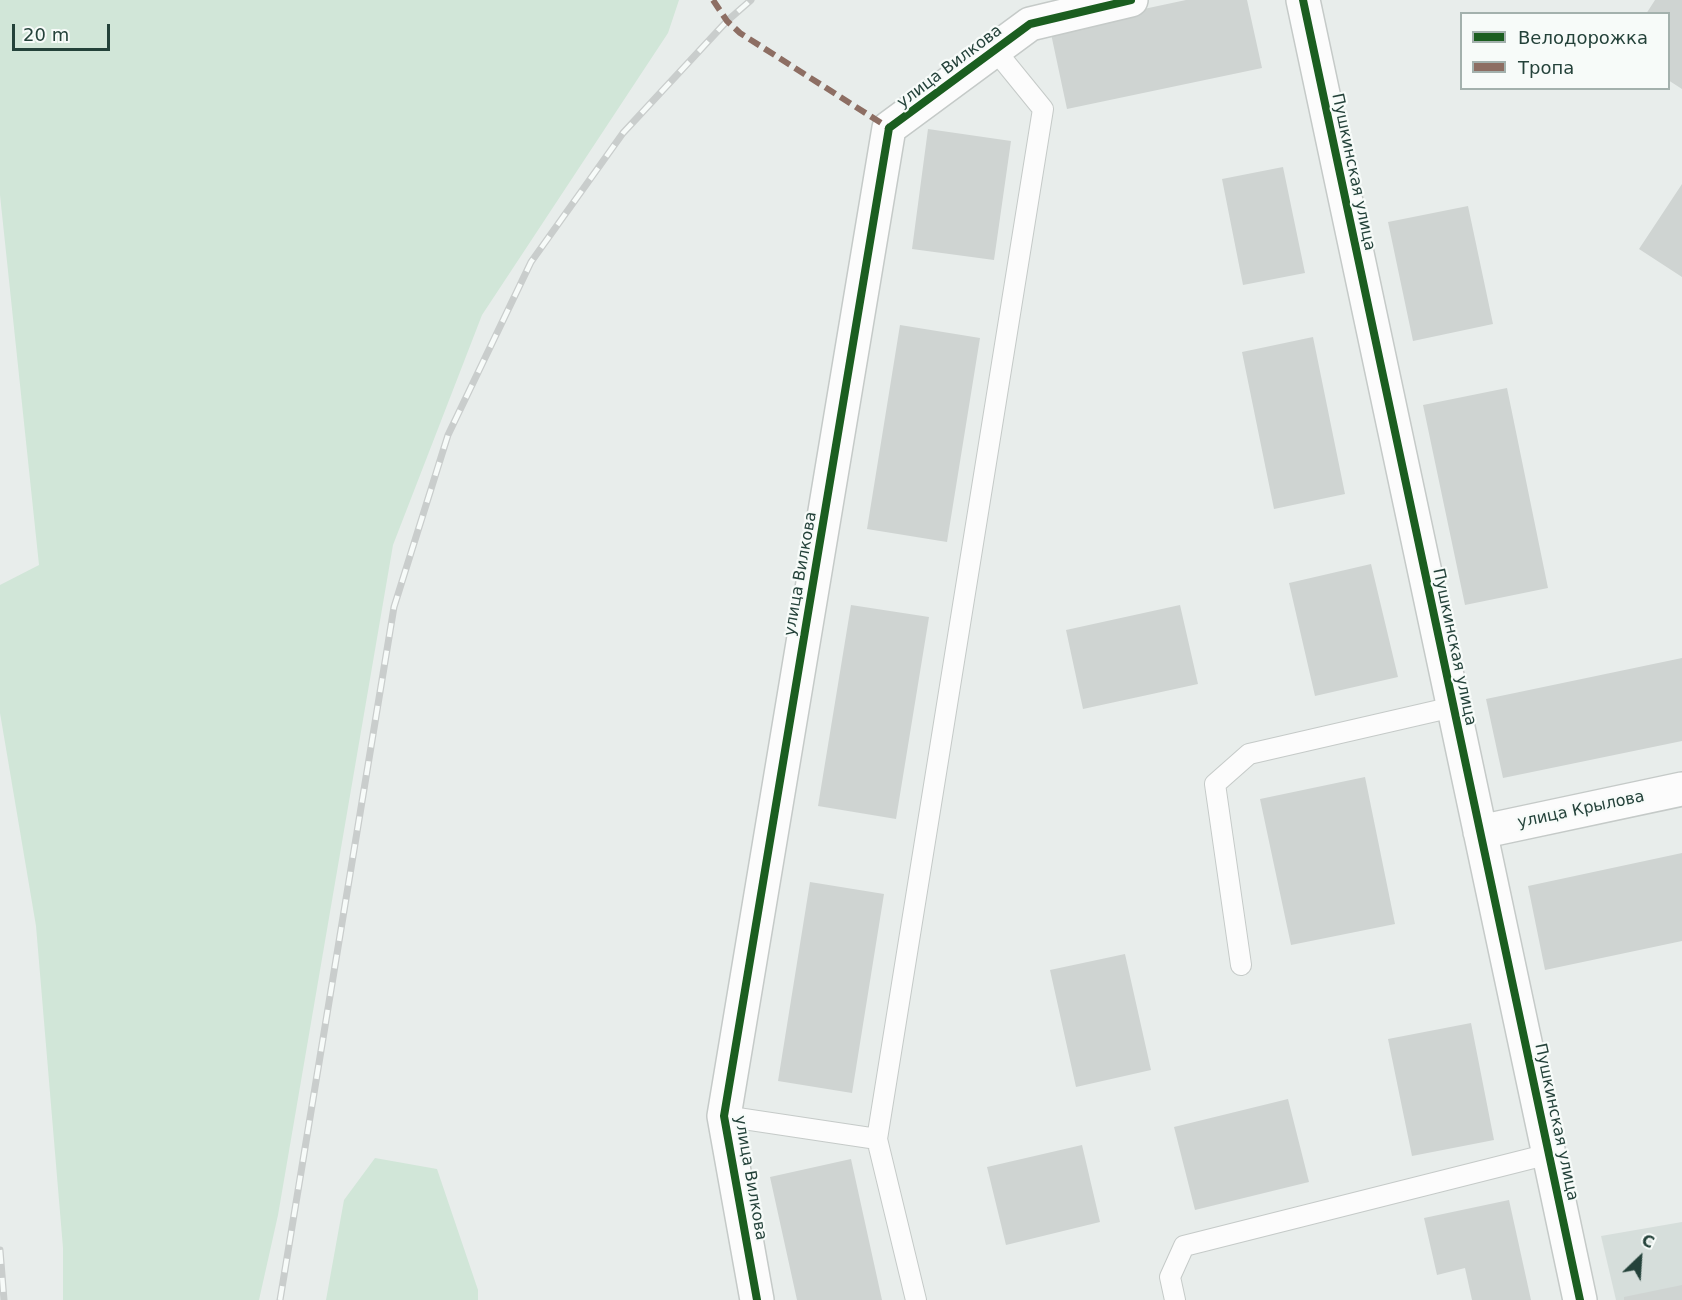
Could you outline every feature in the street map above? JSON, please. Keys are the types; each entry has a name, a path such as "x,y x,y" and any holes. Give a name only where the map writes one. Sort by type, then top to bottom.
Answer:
{"street":[{"name":"улица Вилкова","path":"757,1300 724,1116 890,128 1030,24 1131,0"},
{"name":"Пушкинская улица","path":"1302,0 1580,1300"},
{"name":"улица Крылова","path":"1480,832 1682,789"}],"lane":[{"path":"916,1300 877,1139 1043,109 995,50"},
{"path":"1241,965 1215,784 1249,754 1453,707"},
{"path":"724,1116 877,1139"},
{"path":"1175,1300 1170,1277 1184,1246 1549,1154"}],"shaded area":[{"path":"1682,1222 1682,1300 1616,1300 1601,1236"}],"green space":[{"path":"0,0 679,0 668,33 482,315 393,545 278,1215 259,1300 63,1300 63,1248 36,926 0,713 0,585 39,565 0,195"},
{"path":"375,1158 437,1169 478,1290 478,1300 326,1300 344,1200"}],"building":[{"path":"1186,0 1247,0 1262,68 1067,109 1050,29"},
{"path":"1655,0 1682,0 1682,89 1670,81 1670,12 1647,12"},
{"path":"928,129 1011,141 994,260 912,249"},
{"path":"1283,167 1305,273 1243,285 1222,179"},
{"path":"1682,184 1682,277 1639,249"},
{"path":"1468,206 1493,324 1413,341 1388,222"},
{"path":"900,325 980,338 947,542 867,529"},
{"path":"1313,337 1345,494 1274,509 1242,352"},
{"path":"1507,388 1548,588 1465,605 1423,405"},
{"path":"1371,564 1398,677 1315,696 1289,583"},
{"path":"851,605 929,617 896,819 818,806"},
{"path":"1180,605 1198,684 1083,709 1066,630"},
{"path":"1682,658 1682,741 1503,778 1486,699"},
{"path":"1365,777 1395,924 1291,945 1260,799"},
{"path":"1682,853 1682,941 1545,970 1528,886"},
{"path":"810,882 884,894 852,1093 778,1081"},
{"path":"1125,954 1151,1070 1076,1087 1050,970"},
{"path":"1471,1023 1494,1140 1412,1156 1388,1039"},
{"path":"1288,1099 1309,1182 1195,1210 1174,1127"},
{"path":"1082,1145 1100,1222 1006,1245 987,1167"},
{"path":"851,1159 882,1300 797,1300 770,1177"},
{"path":"1509,1200 1531,1300 1472,1300 1465,1268 1437,1275 1424,1218"},
{"path":"1682,1285 1682,1300 1624,1300 1624,1297"}],"railway":[{"path":"280,1300 394,607 448,435 531,262 623,133 727,21 751,0"},
{"path":"0,1250 4,1300"}],"marked path":[{"path":"713,0 727,21 740,33 889,128"}],"cycle path":[{"path":"757,1300 724,1116 889,128 1030,24 1131,0"},
{"path":"1303,0 1580,1300"}]}
